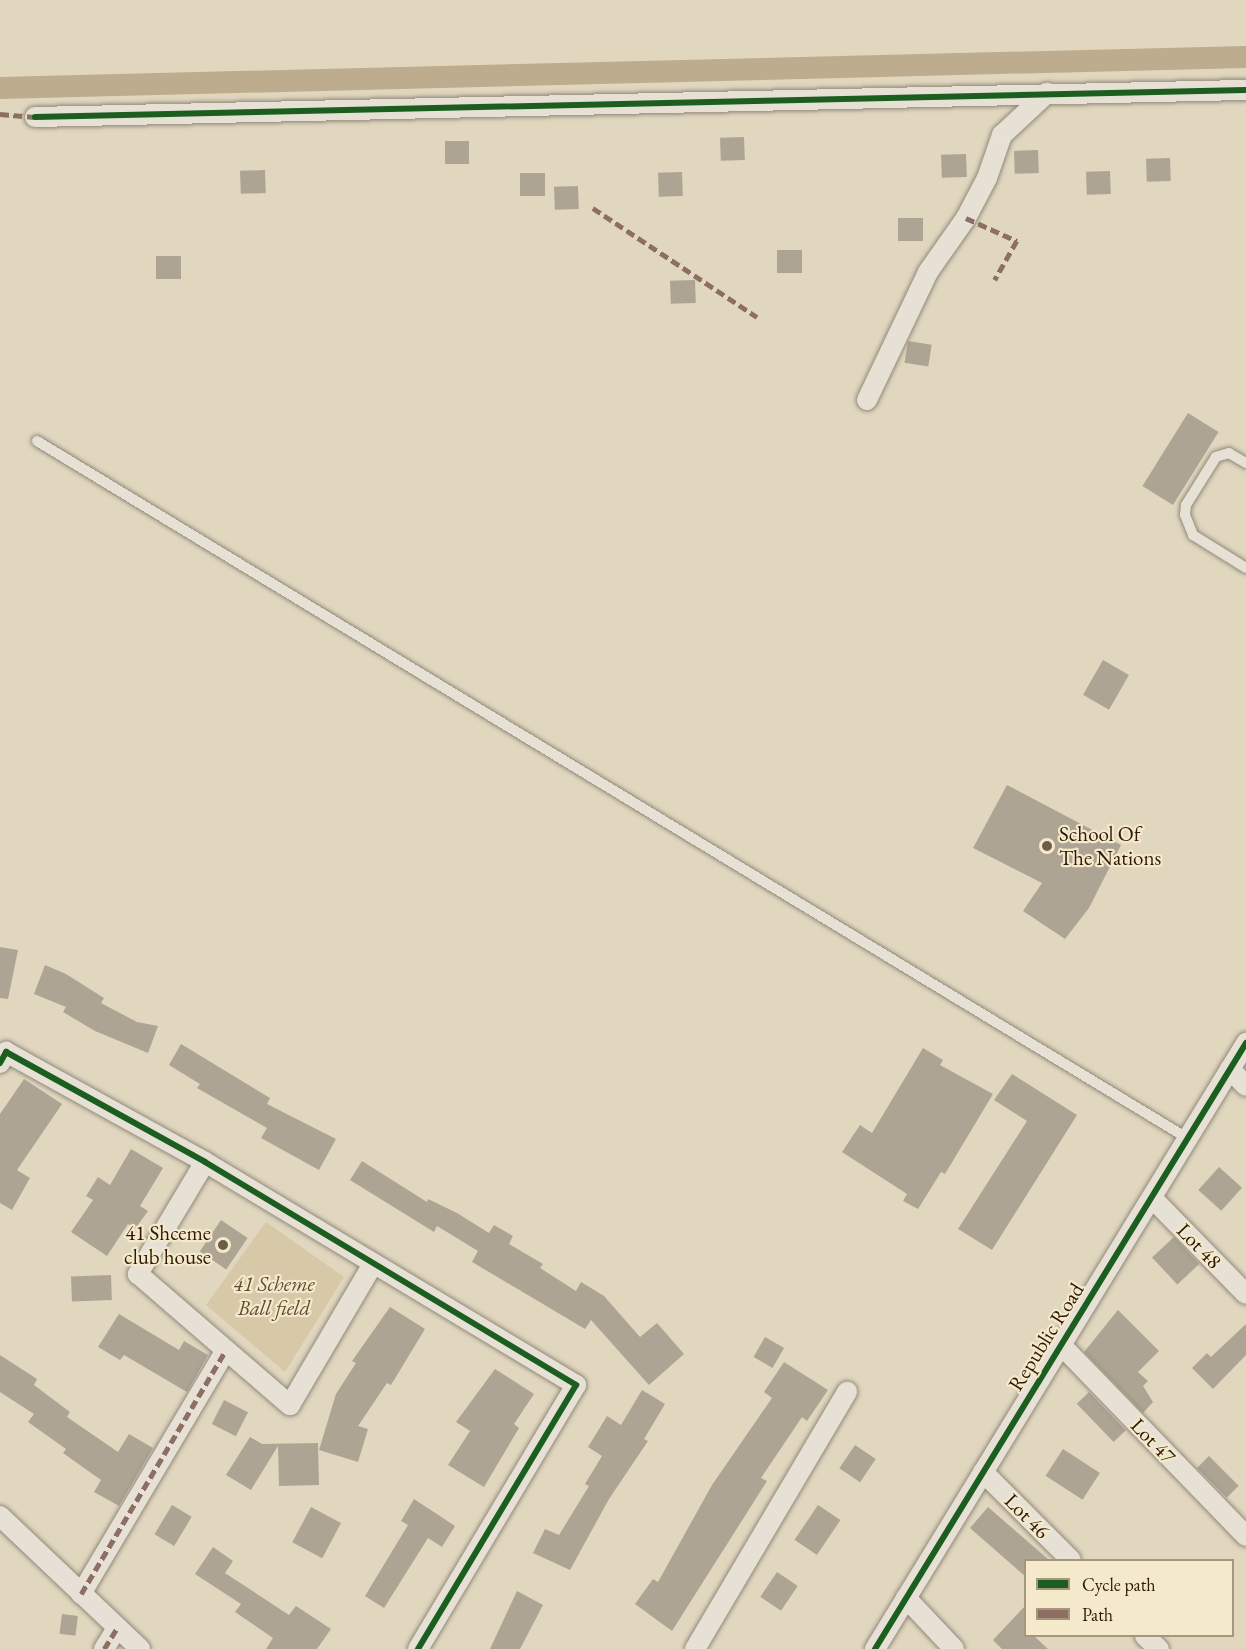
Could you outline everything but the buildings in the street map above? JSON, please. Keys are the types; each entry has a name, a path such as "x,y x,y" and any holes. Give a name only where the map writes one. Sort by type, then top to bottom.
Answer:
{"street":[{"path":"35,117 1246,90"},
{"path":"867,400 928,272 981,188 1002,135 1047,93"},
{"name":"Republic Road","path":"875,1649 1246,1043"},
{"path":"0,1063 6,1052 205,1162 576,1385 418,1649"},
{"path":"1230,1069 1246,1086"},
{"path":"205,1162 138,1275 290,1406 373,1264"},
{"name":"Lot 48","path":"1152,1198 1246,1294"},
{"name":"Lot 47","path":"1061,1345 1246,1536"},
{"path":"81,1594 225,1351"},
{"path":"694,1649 847,1392"},
{"name":"Lot 46","path":"983,1472 1070,1559"},
{"path":"0,1516 140,1649"},
{"path":"906,1598 954,1649"},
{"path":"104,1649 117,1628"},
{"path":"1147,1637 1159,1649"}],"lane":[{"path":"38,441 1187,1138"},
{"path":"1246,463 1229,453 1216,457 1186,505 1185,515 1192,535 1246,568"}],"green space":[{"name":"41 Scheme Ball field","path":"266,1222 344,1277 285,1372 206,1305"}],"waterway":[{"path":"0,88 1246,57"}],"marked path":[{"path":"0,114 35,117"},
{"path":"593,208 757,317"},
{"path":"966,218 1017,241 995,280"},
{"path":"81,1594 225,1351"},
{"path":"104,1649 117,1628"}],"cycle path":[{"path":"35,117 1246,90"},
{"path":"875,1649 1246,1043"},
{"path":"0,1063 6,1052 205,1162 576,1385 418,1649"}],"place":[{"name":"School Of The Nations","path":"1047,846"},
{"name":"41 Shceme club house","path":"223,1245"}]}
